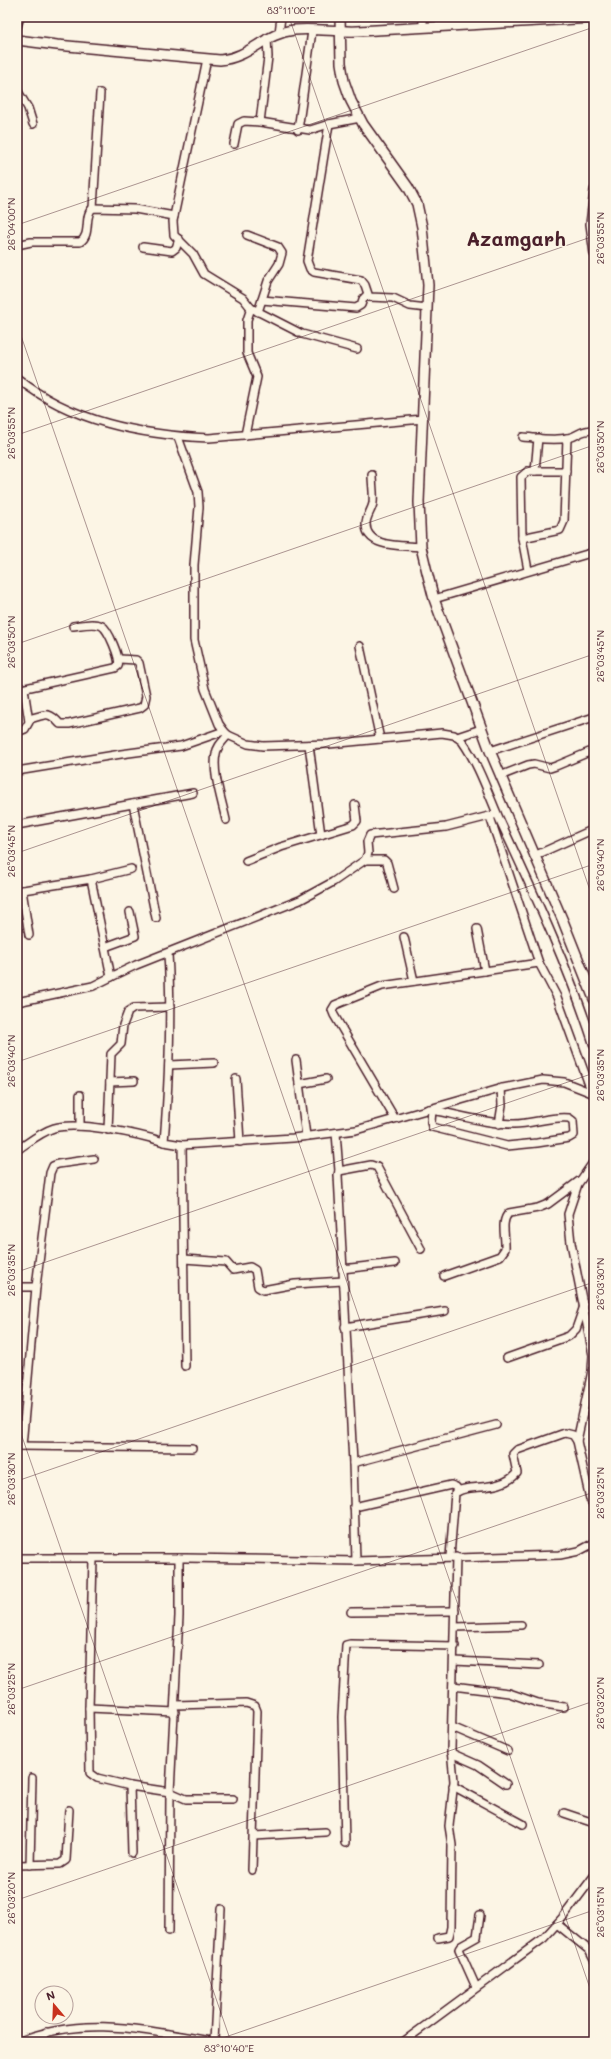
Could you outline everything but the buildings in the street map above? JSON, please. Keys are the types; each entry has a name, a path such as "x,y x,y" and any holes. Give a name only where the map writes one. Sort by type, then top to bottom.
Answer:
{"street":[{"path":"17,27 20,17"},
{"path":"279,33 282,17"},
{"path":"340,17 339,32 344,81 351,101 360,118 408,187 417,204 422,227 428,285 419,502 421,547 434,599 490,751 594,999"},
{"path":"423,17 423,27"},
{"path":"17,40 57,46 230,59 241,56 267,38 279,33 296,30 339,32 517,20 590,18"},
{"path":"298,130 312,31"},
{"path":"260,122 268,57 267,38"},
{"path":"207,58 174,216 172,228 174,235 193,254 204,274 242,298 251,308 302,334 357,349"},
{"path":"17,90 28,108 32,124"},
{"path":"17,245 31,242 80,242 84,238 89,211 93,208 100,93"},
{"path":"234,144 238,124 250,121 298,130 310,130 329,124 360,118"},
{"path":"329,124 308,265 314,272 361,280 365,285 367,295"},
{"path":"594,190 590,224 594,254"},
{"path":"93,208 135,209 174,216"},
{"path":"247,235 278,247 282,253 279,264 268,281 258,312"},
{"path":"143,247 172,251 176,248 179,239"},
{"path":"367,295 374,298 393,298 410,306 427,308"},
{"path":"262,300 356,308 361,306 363,299 367,295"},
{"path":"245,435 257,377 247,353 247,320 251,308"},
{"path":"17,378 37,392 89,419 134,431 178,437 209,438 423,419"},
{"path":"523,437 567,438 582,430 594,430"},
{"path":"178,437 198,492 199,507 194,565 194,640 205,689 219,724 226,733 248,744 263,746 309,745 442,733 457,737 462,741 490,794 493,816 539,963 557,996 593,1093"},
{"path":"535,471 538,438"},
{"path":"522,538 560,530 563,526 567,438"},
{"path":"528,570 522,538 521,477 525,472 566,471"},
{"path":"372,475 373,502 366,523 367,530 372,538 385,544 421,547"},
{"path":"434,599 528,570 594,552"},
{"path":"17,732 28,726 29,718 20,689 115,668 118,666 120,659 106,629 102,626 94,624 73,626"},
{"path":"360,646 380,739"},
{"path":"29,718 49,714 55,716 60,724 69,724 140,708 144,705 146,696 139,663 136,660 120,659"},
{"path":"490,751 594,717"},
{"path":"457,737 481,728"},
{"path":"17,771 181,746 226,733"},
{"path":"226,733 218,746 215,766 226,820"},
{"path":"309,745 322,835"},
{"path":"500,776 534,764 550,768 594,750"},
{"path":"17,825 193,793"},
{"path":"133,804 156,918"},
{"path":"246,861 281,847 356,823 358,817 355,805"},
{"path":"366,860 368,853 368,838 375,833 446,827 493,816"},
{"path":"493,816 572,983 594,1046"},
{"path":"534,856 594,829"},
{"path":"17,1002 93,986 130,968 250,922 300,900 333,882 366,860 384,860 387,863 394,889"},
{"path":"29,935 20,891 91,879 131,869"},
{"path":"91,879 111,977"},
{"path":"105,948 135,936 130,912"},
{"path":"477,929 485,971"},
{"path":"404,937 414,981"},
{"path":"164,1142 169,1065 170,1007 168,954"},
{"path":"394,1118 332,1010 335,1004 372,989 414,981 539,963"},
{"path":"108,1130 111,1054 121,1044 123,1025 128,1012 134,1008 170,1007"},
{"path":"296,1060 306,1136"},
{"path":"169,1065 214,1063"},
{"path":"236,1079 240,1142"},
{"path":"299,1084 326,1079"},
{"path":"17,1150 46,1131 56,1128 80,1126 138,1134 164,1142 182,1145 240,1142 336,1133 356,1130 394,1118 530,1081 553,1080 593,1093"},
{"path":"110,1082 134,1081"},
{"path":"499,1124 502,1105 501,1088"},
{"path":"80,1095 80,1126"},
{"path":"429,1109 499,1124 524,1124 569,1118 573,1121 574,1135 569,1138 515,1146 499,1145 432,1127 429,1109"},
{"path":"336,1133 339,1171 342,1269 356,1561"},
{"path":"182,1145 185,1366"},
{"path":"94,1159 58,1164 51,1169 36,1287 19,1446 192,1448"},
{"path":"594,1161 581,1180 568,1214 571,1243 593,1348 593,1371 578,1441 590,1499 594,1507"},
{"path":"339,1171 371,1165 377,1167 420,1249"},
{"path":"444,1276 500,1256 505,1249 504,1220 509,1213 538,1208 548,1204 581,1180"},
{"path":"184,1259 226,1262 233,1270 253,1268 258,1287 263,1290 295,1284 343,1281"},
{"path":"342,1269 395,1263"},
{"path":"17,1287 36,1287"},
{"path":"507,1358 569,1336 576,1329 584,1305"},
{"path":"345,1327 445,1311"},
{"path":"352,1463 496,1425"},
{"path":"438,1938 449,1936 451,1927 452,1845 449,1826 453,1786 451,1753 455,1646 453,1558 454,1496 459,1491 496,1485 514,1476 517,1473 517,1468 513,1454 517,1450 565,1433 573,1435 578,1441"},
{"path":"354,1507 451,1485 456,1487 459,1491"},
{"path":"17,1558 179,1558 356,1561 560,1555 579,1551 594,1543"},
{"path":"169,1931 170,1792 175,1709 179,1558"},
{"path":"93,1559 89,1708 90,1773 97,1778 130,1786 170,1792 189,1799 233,1799"},
{"path":"351,1612 455,1611"},
{"path":"455,1627 521,1625"},
{"path":"345,1843 342,1717 346,1645 455,1646"},
{"path":"454,1662 540,1665"},
{"path":"453,1686 509,1693 538,1703 564,1708"},
{"path":"89,1708 175,1709 246,1703 255,1706 258,1716 252,1870"},
{"path":"452,1727 508,1751"},
{"path":"451,1753 478,1765 506,1784"},
{"path":"30,1865 32,1778"},
{"path":"130,1786 132,1853"},
{"path":"453,1786 523,1824"},
{"path":"17,1865 60,1864 66,1860 70,1810"},
{"path":"564,1813 594,1823"},
{"path":"254,1836 326,1832"},
{"path":"402,2042 544,1938 557,1924 594,1876"},
{"path":"214,2042 221,1909"},
{"path":"476,1987 459,1949 461,1946 477,1937 480,1915"},
{"path":"557,1924 584,1946 593,1957"},
{"path":"17,2042 46,2032 95,2026 124,2026 217,2042"},
{"path":"40,2042 46,2032"}],"district":[{"name":"Azamgarh","path":"516,239"}]}
